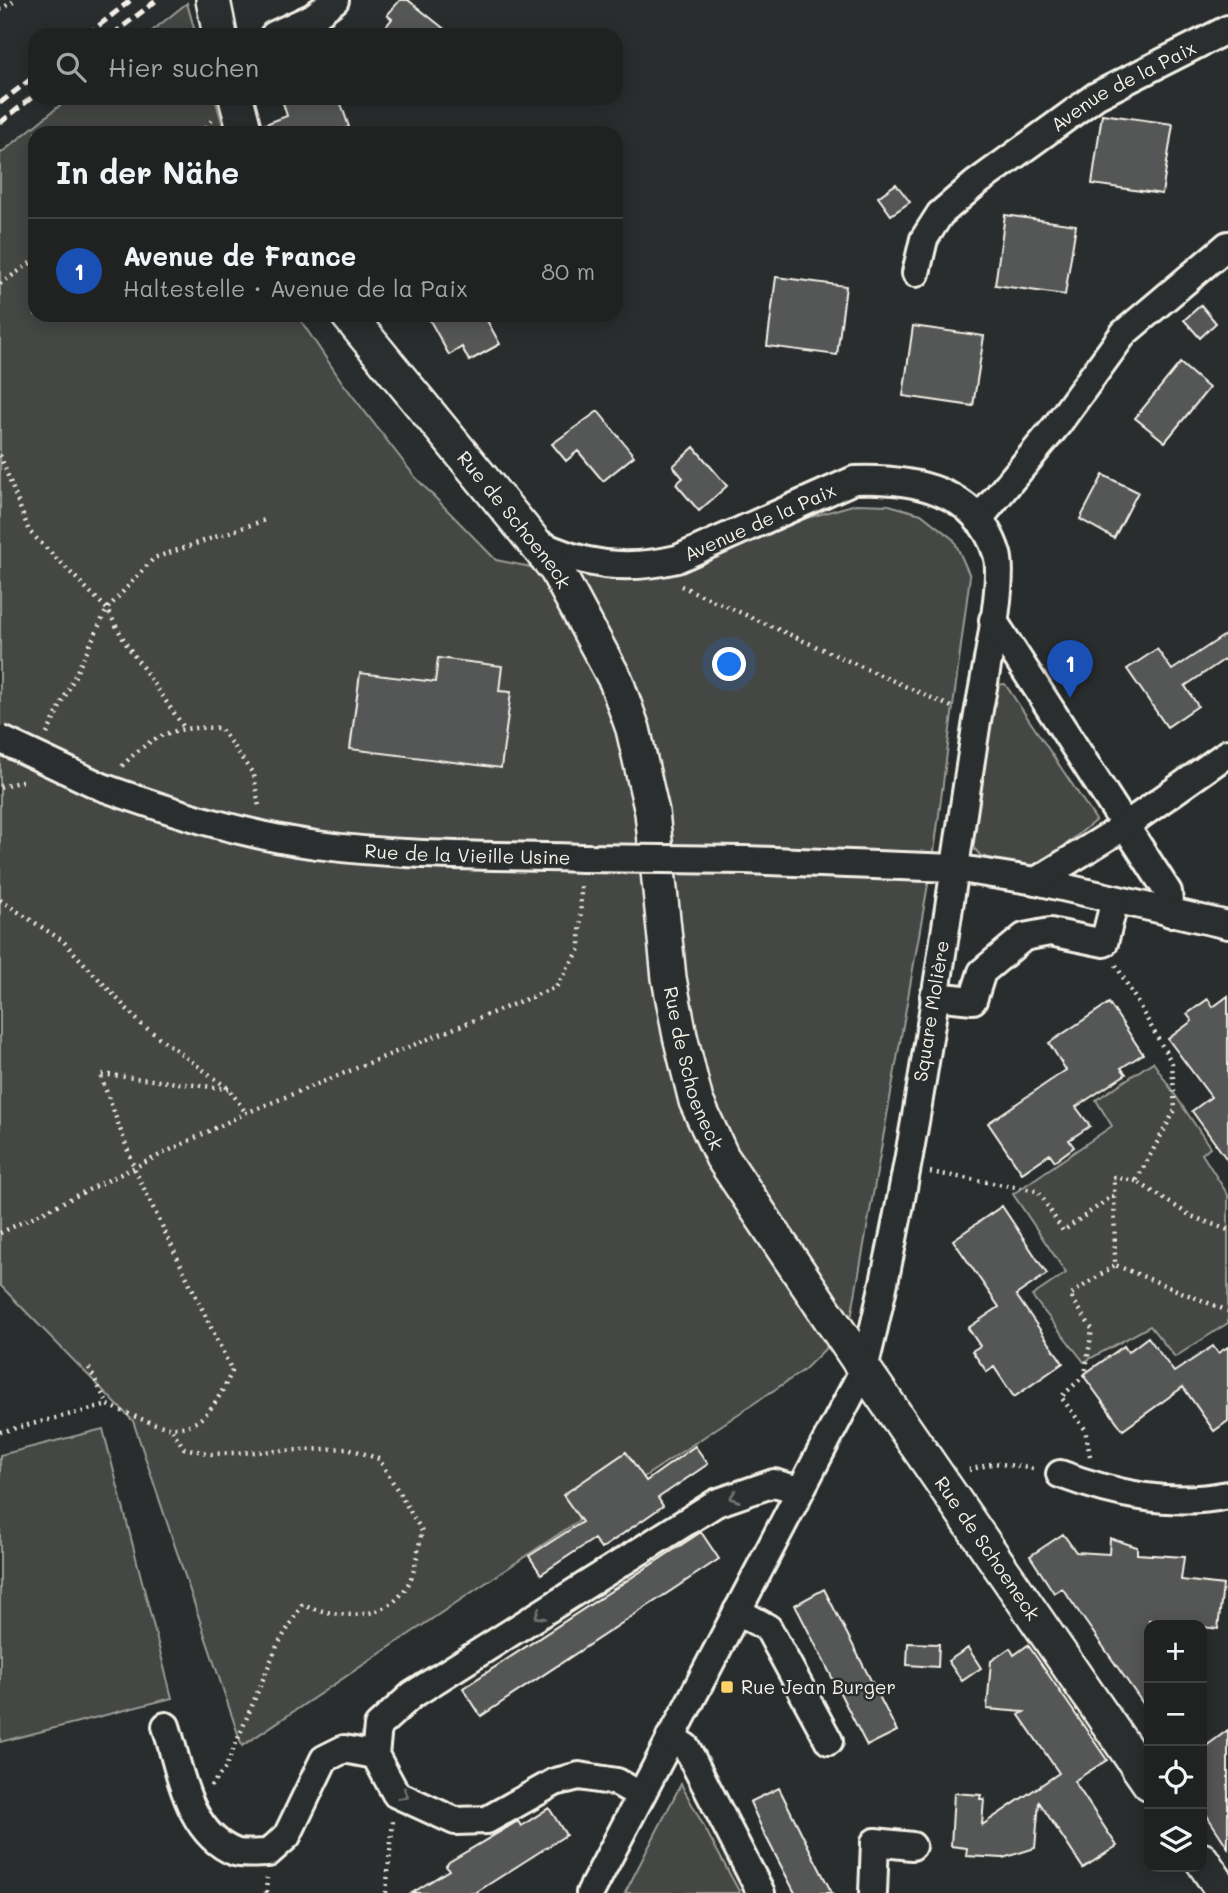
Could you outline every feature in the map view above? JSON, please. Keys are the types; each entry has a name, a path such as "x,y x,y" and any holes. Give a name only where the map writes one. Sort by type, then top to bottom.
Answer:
{"main road":[{"path":"213,0 219,28"},
{"path":"238,105 243,126"},
{"name":"Rue de Schoeneck","path":"353,322 404,387 556,569 588,624 616,681 633,729 652,812 669,978 696,1101 722,1157 864,1369 1144,1776"},
{"path":"1207,1868 1224,1893"}],"street":[{"path":"289,28 313,17 335,0"},
{"name":"Avenue de la Paix","path":"916,273 923,239 940,214 975,184 1096,96 1228,29"},
{"path":"978,520 1057,425 1124,333 1228,245"},
{"name":"Avenue de la Paix","path":"534,541 584,562 616,567 646,566 677,559 854,480 905,481 930,486 954,498 978,520 998,555 993,620 954,868"},
{"path":"993,620 1168,892 1170,913"},
{"name":"Rue de la Vieille Usine","path":"0,739 102,788 173,812 262,835 316,845 429,855 744,860 954,868"},
{"path":"1036,881 1125,827 1228,753"},
{"path":"954,868 1036,881 1228,925"},
{"name":"Square Molière","path":"864,1369 883,1289 905,1168 954,868"},
{"path":"934,996 973,1000 982,972 1024,937 1049,932 1104,943 1115,900"},
{"path":"590,1893 864,1369"},
{"path":"1060,1474 1096,1487 1149,1498 1206,1500 1228,1495"},
{"path":"640,1795 617,1782 579,1776 555,1782 486,1820 455,1821 396,1794 375,1755 378,1726 412,1695 716,1503 774,1483 799,1490"},
{"path":"737,1611 768,1628 829,1741"},
{"path":"166,1726 192,1809 208,1835 237,1853 268,1853 287,1836 324,1759 344,1749 375,1755"},
{"path":"670,1737 686,1747 761,1893"},
{"path":"873,1893 875,1842 912,1846"}],"path":[{"path":"0,10 15,0"},
{"path":"0,284 28,265"},
{"path":"0,455 29,531 107,609 125,642 183,726"},
{"path":"42,746 107,609 154,558 265,520"},
{"path":"646,566 648,582 670,581 977,719"},
{"path":"102,788 141,747 183,726 220,728 254,775 262,835"},
{"path":"0,787 27,779 32,768"},
{"path":"0,1233 246,1114 556,987 580,949 582,858"},
{"path":"0,900 64,941 141,1024 229,1088 246,1114"},
{"path":"1104,943 1172,1063 1175,1110 1136,1181"},
{"path":"172,1430 192,1424 218,1403 232,1371 135,1170 100,1074 229,1088"},
{"path":"905,1168 1038,1191 1063,1231 1114,1195"},
{"path":"1115,1265 1114,1177 1136,1181 1191,1216 1228,1230"},
{"path":"1115,1265 1228,1311"},
{"path":"1096,1487 1085,1429 1061,1397 1085,1375 1092,1329 1070,1295 1115,1265"},
{"path":"89,1368 108,1405"},
{"path":"0,1432 108,1405 172,1430 184,1448 211,1454 348,1448 379,1459 422,1531 406,1588 383,1610 348,1616 302,1605 277,1646 226,1767 192,1809"},
{"path":"951,1493 968,1470 995,1463 1060,1474"},
{"path":"386,1893 396,1794"}],"shaded area":[{"path":"187,3 194,28 156,28"},
{"path":"60,105 217,105 223,126 34,126"},
{"path":"28,131 28,322 302,322 342,382 416,478 496,560 555,572 679,570 807,518 856,504 889,505 921,514 954,540 970,576 935,845 850,1324 804,1370 242,1746 133,1421 0,1285 0,154"},
{"path":"1005,684 1096,820 1036,869 981,856 972,846 996,685"},
{"path":"1153,1062 1210,1147 1202,1154 1228,1195 1228,1323 1175,1357 1150,1326 1084,1362 1032,1296 1066,1273 1013,1194 1112,1126 1096,1100"},
{"path":"103,1429 172,1698 0,1742 0,1455"},
{"path":"681,1784 740,1893 625,1893"}],"building":[{"path":"400,0 408,0 443,28 385,28 392,19 387,15"},
{"path":"284,105 341,105 349,126 263,126 287,116"},
{"path":"1102,114 1173,124 1162,194 1092,184"},
{"path":"896,184 910,202 891,215 878,197"},
{"path":"1005,215 1076,225 1065,295 995,285"},
{"path":"776,277 846,286 837,355 767,346"},
{"path":"1201,305 1216,323 1200,338 1184,320"},
{"path":"431,322 488,322 500,344 469,361 462,347 449,355"},
{"path":"913,326 984,336 973,406 903,396"},
{"path":"1180,363 1209,388 1165,442 1135,418"},
{"path":"598,411 634,456 603,481 578,451 566,461 552,444"},
{"path":"694,447 727,486 699,511 676,484 683,478 673,466"},
{"path":"1103,475 1138,492 1114,538 1080,519"},
{"path":"1228,633 1228,657 1185,686 1198,706 1167,727 1127,669 1157,649 1172,670"},
{"path":"438,658 502,666 499,691 511,692 501,768 350,749 360,673 435,682"},
{"path":"1228,996 1228,1161 1192,1111 1211,1097 1168,1039 1192,1021 1187,1014 1208,999 1213,1007"},
{"path":"1109,1003 1143,1054 1121,1068 1126,1074 1076,1107 1090,1126 1069,1140 1074,1147 1055,1161 1050,1154 1022,1173 988,1123 1066,1070 1049,1043"},
{"path":"1002,1206 1047,1274 1016,1295 1063,1363 1014,1397 994,1367 987,1372 972,1351 980,1346 968,1328 999,1307 953,1240"},
{"path":"1148,1337 1174,1372 1213,1346 1218,1353 1228,1347 1228,1421 1214,1431 1183,1387 1123,1430 1083,1375 1124,1346 1128,1352"},
{"path":"695,1446 708,1464 658,1498 663,1506 601,1549 594,1539 541,1574 529,1556 582,1522 563,1495 626,1452 646,1481"},
{"path":"701,1532 719,1559 481,1716 463,1688"},
{"path":"1063,1534 1076,1552 1109,1554 1110,1538 1137,1547 1137,1554 1184,1557 1181,1580 1223,1585 1218,1629 1207,1628 1207,1620 1144,1620 1144,1705 1062,1588 1054,1593 1030,1556"},
{"path":"824,1589 897,1731 867,1746 795,1605"},
{"path":"908,1643 939,1644 938,1667 907,1665"},
{"path":"1028,1645 1107,1760 1074,1781 1117,1846 1083,1868 1039,1802 1035,1848 1003,1858 966,1856 967,1848 951,1846 954,1793 981,1795 980,1799 984,1799 982,1825 1059,1773 1019,1715 1024,1712 987,1709 991,1661 1010,1648 1014,1655"},
{"path":"968,1648 981,1668 962,1681 948,1661"},
{"path":"1228,1730 1228,1848 1207,1816 1207,1745"},
{"path":"779,1788 832,1893 795,1893 763,1831 750,1802"},
{"path":"549,1808 566,1835 475,1893 412,1893 449,1870 446,1866 449,1862 518,1821 521,1826"}],"railway":[{"path":"96,28 131,0"},
{"path":"121,28 157,0"},
{"path":"0,103 28,81"},
{"path":"0,123 28,101"}],"place":[{"name":"Avenue de France","path":"1070,698"},
{"name":"Rue Jean Burger","path":"727,1687"}]}
